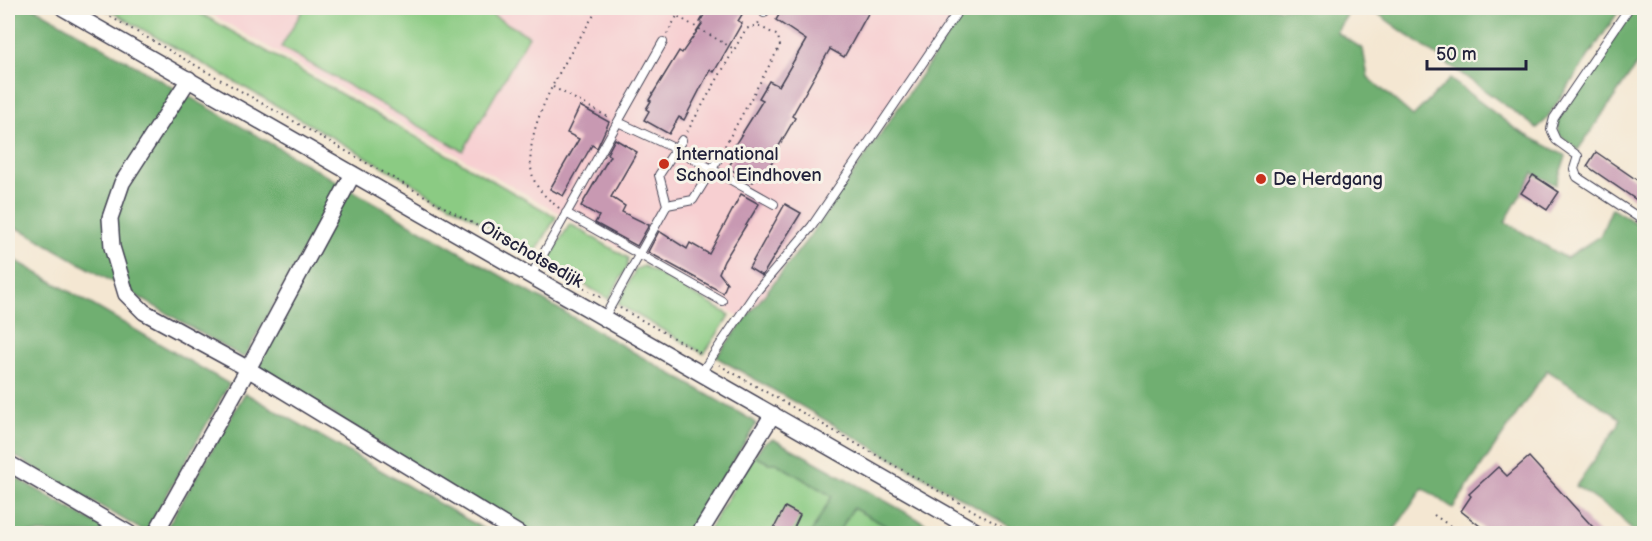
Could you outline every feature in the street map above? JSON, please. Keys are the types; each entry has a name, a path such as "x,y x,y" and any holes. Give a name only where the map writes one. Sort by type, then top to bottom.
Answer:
{"street":[{"name":"Oirschotsedijk","path":"63,8 981,534"},
{"path":"189,79 122,183 110,218 112,247 126,294 144,312 248,369 519,534"},
{"path":"155,534 248,369 353,174"},
{"path":"699,534 773,414"},
{"path":"8,463 130,534"}],"lane":[{"path":"701,373 756,292 812,226 960,8"},
{"path":"1629,8 1554,118 1551,129 1556,140 1578,156 1574,169 1577,177 1644,221"},
{"path":"531,276 663,42"},
{"path":"618,122 676,149 774,204"},
{"path":"604,318 667,205 659,175 682,140"},
{"path":"667,205 693,200 717,161"},
{"path":"566,213 722,301"}],"path":[{"path":"94,8 1014,534"},
{"path":"566,213 544,196 533,177 531,155 542,106 598,8"},
{"path":"663,8 734,50"},
{"path":"682,140 746,29 758,25 765,10"},
{"path":"663,42 677,16"},
{"path":"717,161 780,46 778,36 758,25"},
{"path":"553,87 618,122"},
{"path":"1434,515 1462,534"}],"shaded area":[{"name":"International School Eindhoven","path":"200,8 964,8 746,320"}],"green space":[{"path":"8,8 35,8 752,420 756,424 754,428 688,533 527,533 449,488 259,367 339,186 244,358 26,232 8,225"},
{"path":"105,8 191,8 556,217 535,253"},
{"path":"304,8 480,8 529,36 463,151 281,47"},
{"name":"De Herdgang","path":"967,8 1348,8 1351,9 1336,32 1363,49 1368,77 1413,116 1450,79 1517,130 1566,156 1556,185 1533,173 1505,222 1566,258 1600,236 1612,208 1644,228 1644,533 1634,533 1620,516 1576,486 1619,424 1620,418 1547,370 1453,508 1423,488 1392,533 1023,534 716,357 813,232"},
{"path":"1370,8 1621,8 1545,121 1537,128"},
{"path":"1634,8 1644,8 1644,54 1578,150 1559,135 1558,120"},
{"path":"570,224 628,258 627,267 609,299 546,263"},
{"path":"8,256 229,384 147,530 140,529 8,452"},
{"path":"644,266 730,315 704,354 618,304 636,269"},
{"path":"245,393 491,533 163,534"},
{"path":"773,439 943,533 899,533 853,508 838,533 811,533 832,496 776,463 769,463 754,456 764,443"},
{"path":"754,456 769,463 776,463 832,496 811,533 706,534"},
{"path":"8,473 112,533 8,533"},
{"path":"853,508 899,533 838,534"}],"building":[{"path":"708,8 746,8 738,21 742,23 714,72 710,70 684,120 679,117 669,134 644,120 649,111 646,109 651,101 649,100 679,51 682,53 702,24 700,22"},
{"path":"783,8 871,8 844,57 830,49 792,116 795,118 772,158 774,159 762,175 759,173 753,182 728,168 738,151 733,148 763,100 759,98 769,81 779,86 806,40 776,20"},
{"path":"580,106 609,122 597,148 592,145 563,196 550,189 579,139 567,133"},
{"path":"615,139 637,152 611,197 625,206 622,212 649,225 637,246 595,223 599,216 581,206 610,156 607,154"},
{"path":"1596,152 1644,185 1644,205 1587,166"},
{"path":"1533,175 1559,192 1547,210 1521,193"},
{"path":"741,194 759,204 719,273 727,283 723,293 648,252 659,231 687,249 690,243 709,254"},
{"path":"785,204 801,213 762,276 749,268"},
{"path":"1529,457 1600,534 1490,534 1461,511 1471,496 1469,494 1498,467 1507,476"},
{"path":"785,507 800,515 791,534 771,534"}],"place":[{"name":"International School Eindhoven","path":"664,164"},
{"name":"De Herdgang","path":"1261,179"}]}
